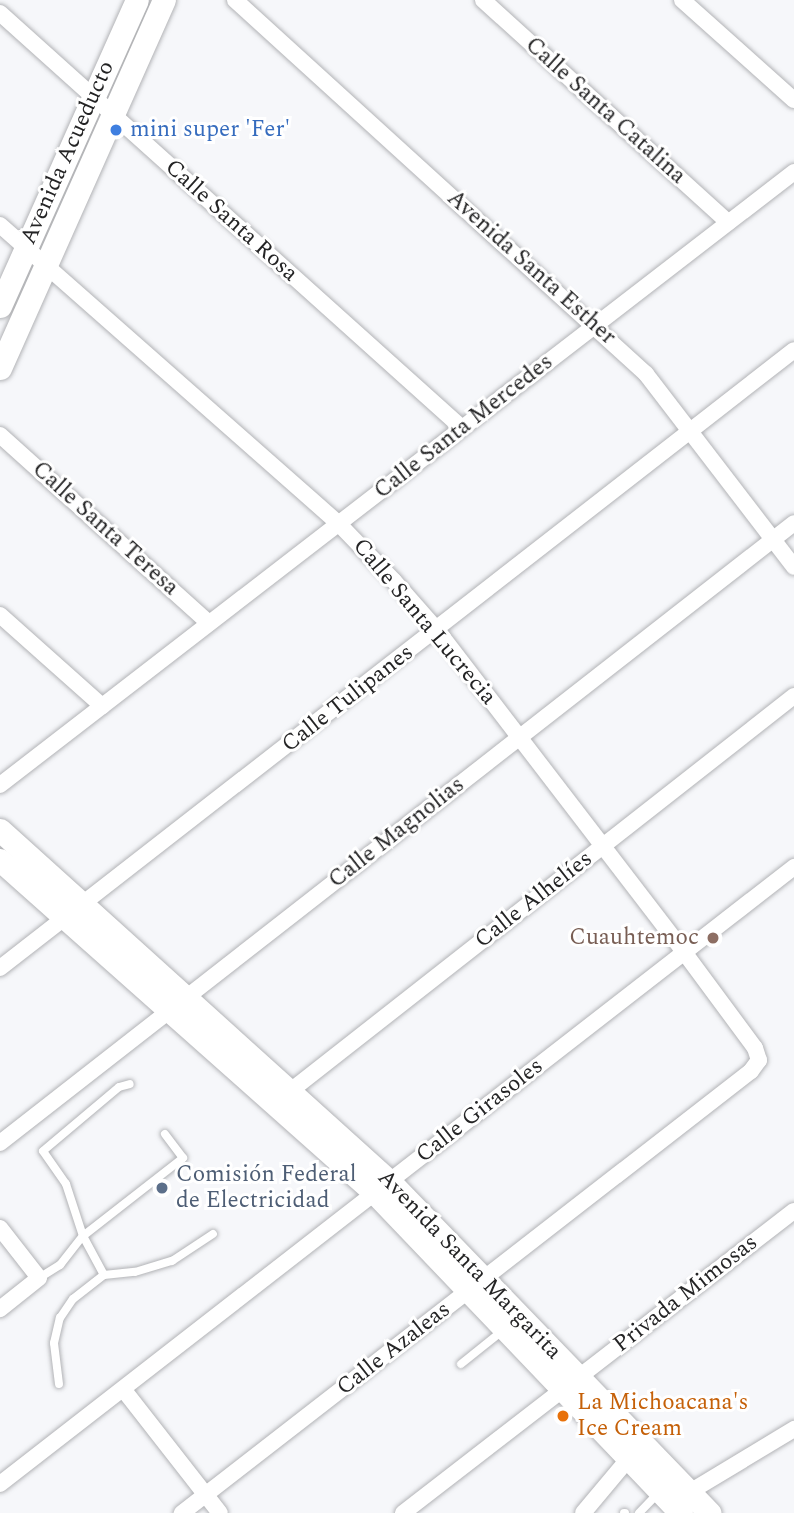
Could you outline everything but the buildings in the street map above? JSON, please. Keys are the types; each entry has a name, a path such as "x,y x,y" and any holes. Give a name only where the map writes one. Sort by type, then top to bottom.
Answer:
{"main road":[{"name":"Avenida Acueducto","path":"0,306 137,0"},
{"name":"Avenida Acueducto","path":"0,368 164,0"},
{"name":"Avenida Santa Margarita","path":"0,830 74,911 382,1188 571,1383 676,1500"},
{"name":"Avenida Santa Margarita","path":"0,860 74,911"},
{"name":"Avenida Santa Margarita","path":"477,1286 505,1329 571,1383 629,1458 676,1500 710,1513"}],"street":[{"name":"Avenida Santa Esther","path":"236,0 646,374 794,567"},
{"name":"Calle Santa Catalina","path":"483,0 728,222"},
{"path":"682,0 794,100"},
{"name":"Calle Santa Rosa","path":"0,13 462,428"},
{"name":"Calle Santa Mercedes","path":"0,785 794,172"},
{"name":"Calle Santa Lucrecia","path":"0,225 339,524 437,630 755,1048"},
{"name":"Calle Tulipanes","path":"0,968 691,433 794,350"},
{"name":"Calle Santa Teresa","path":"0,435 209,623"},
{"name":"Calle Magnolias","path":"0,1143 794,523"},
{"path":"0,615 102,706"},
{"name":"Calle Alhelíes","path":"282,1098 794,696"},
{"name":"Calle Girasoles","path":"0,1484 794,867"},
{"name":"Calle Azaleas","path":"182,1513 751,1071 759,1060 755,1048"},
{"name":"Privada Mimosas","path":"403,1513 793,1211"},
{"path":"0,1227 39,1278 0,1309"},
{"path":"123,1389 220,1513"},
{"path":"676,1500 794,1429"},
{"path":"583,1513 629,1458"}],"lane":[{"path":"104,1275 83,1236 65,1184 43,1152 119,1087 130,1084"},
{"path":"39,1278 60,1265 83,1236 183,1158 165,1134"},
{"path":"59,1384 54,1343 60,1318 73,1299 104,1275 135,1272 172,1261 212,1234"},
{"path":"461,1364 505,1329"},
{"path":"639,1513 676,1500"}],"place":[{"name":"mini super 'Fer'","path":"116,130"},
{"name":"Cuauhtemoc","path":"713,938"},
{"name":"Comisión Federal de Electricidad","path":"162,1188"},
{"name":"La Michoacana's Ice Cream","path":"563,1416"}]}
